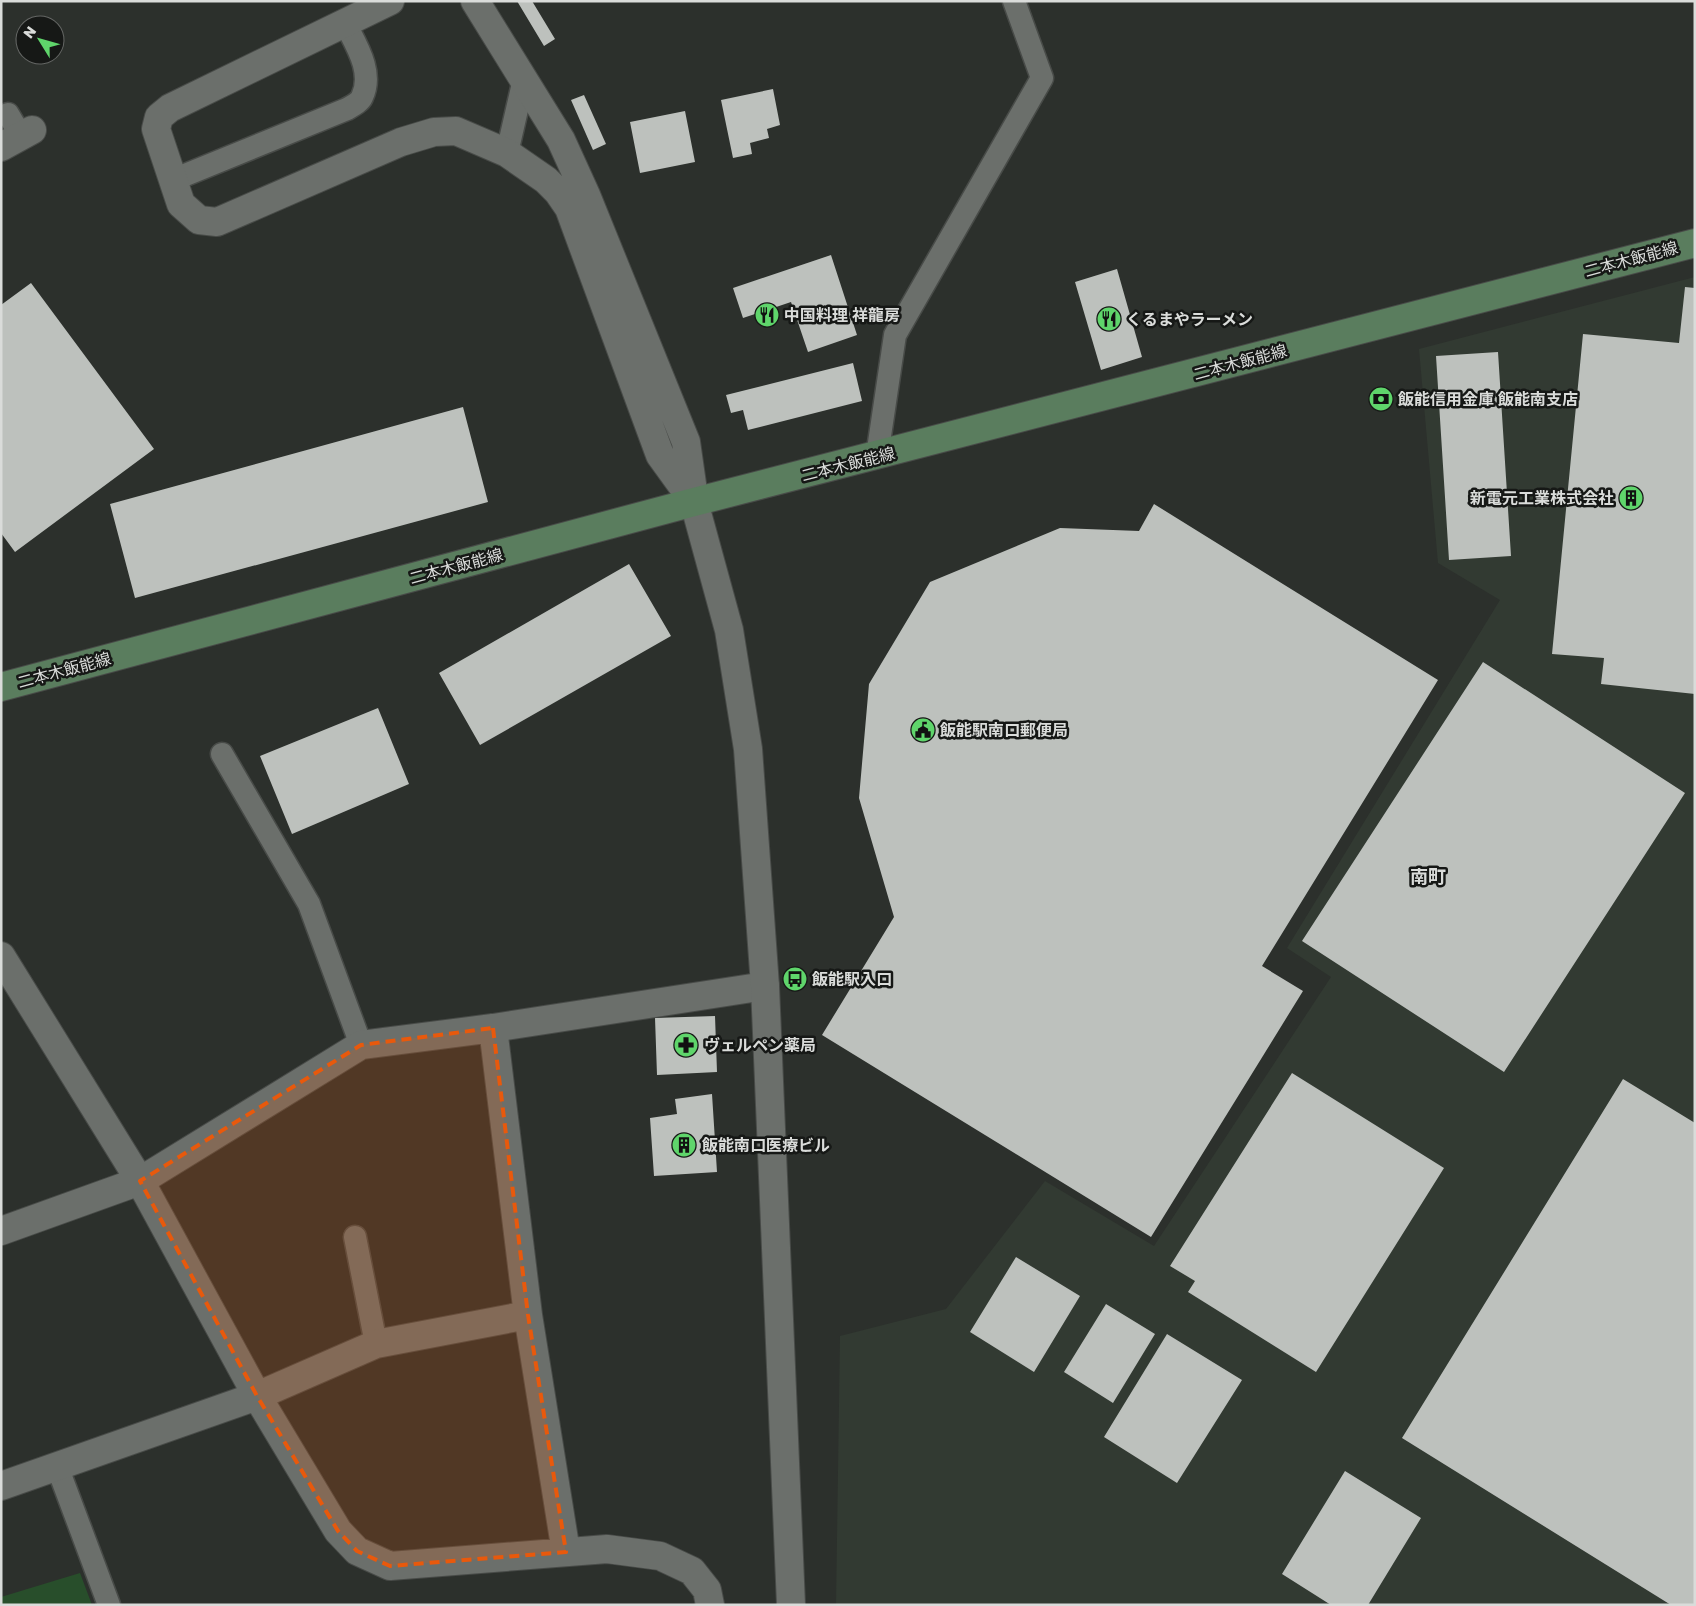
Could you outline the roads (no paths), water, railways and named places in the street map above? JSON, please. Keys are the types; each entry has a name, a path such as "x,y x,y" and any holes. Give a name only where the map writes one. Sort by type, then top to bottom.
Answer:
{"main road":[{"name":"二本木飯能線","path":"1,687 694,502 1695,243"}],"street":[{"path":"390,1 170,108 159,117 156,129 181,204 199,220 217,222 401,142 434,132 456,131 507,153 546,180 558,192 569,208 660,455 694,502"},
{"path":"475,1 561,140 586,194 686,442 694,502 729,630 748,749 765,986 790,1605"},
{"path":"3,962 140,1181 257,1396 338,1531 358,1551 390,1566 607,1549 660,1556 692,1571 707,1590 710,1605"},
{"path":"1,1231 140,1181 361,1045 493,1028 765,986"},
{"path":"493,1028 528,1315 566,1552"},
{"path":"1,1486 257,1396 376,1344 528,1315"}],"lane":[{"path":"877,456 895,335 1042,78 1014,1"},
{"path":"173,180 347,109 362,98 366,81 363,59 345,23"},
{"path":"507,153 524,79"},
{"path":"222,754 309,904 361,1045"},
{"path":"355,1237 376,1344"},
{"path":"57,1466 109,1605"}],"place":[{"name":"中国料理 祥龍房","path":"767,315"},
{"name":"くるまやラーメン","path":"1109,319"},
{"name":"飯能信用金庫 飯能南支店","path":"1381,399"},
{"name":"新電元工業株式会社","path":"1631,498"},
{"name":"飯能駅南口郵便局","path":"923,730"},
{"name":"飯能駅入口","path":"795,979"},
{"name":"ヴェルペン薬局","path":"686,1045"},
{"name":"飯能南口医療ビル","path":"684,1145"}],"district":[{"name":"南町","path":"1428,877"}]}
